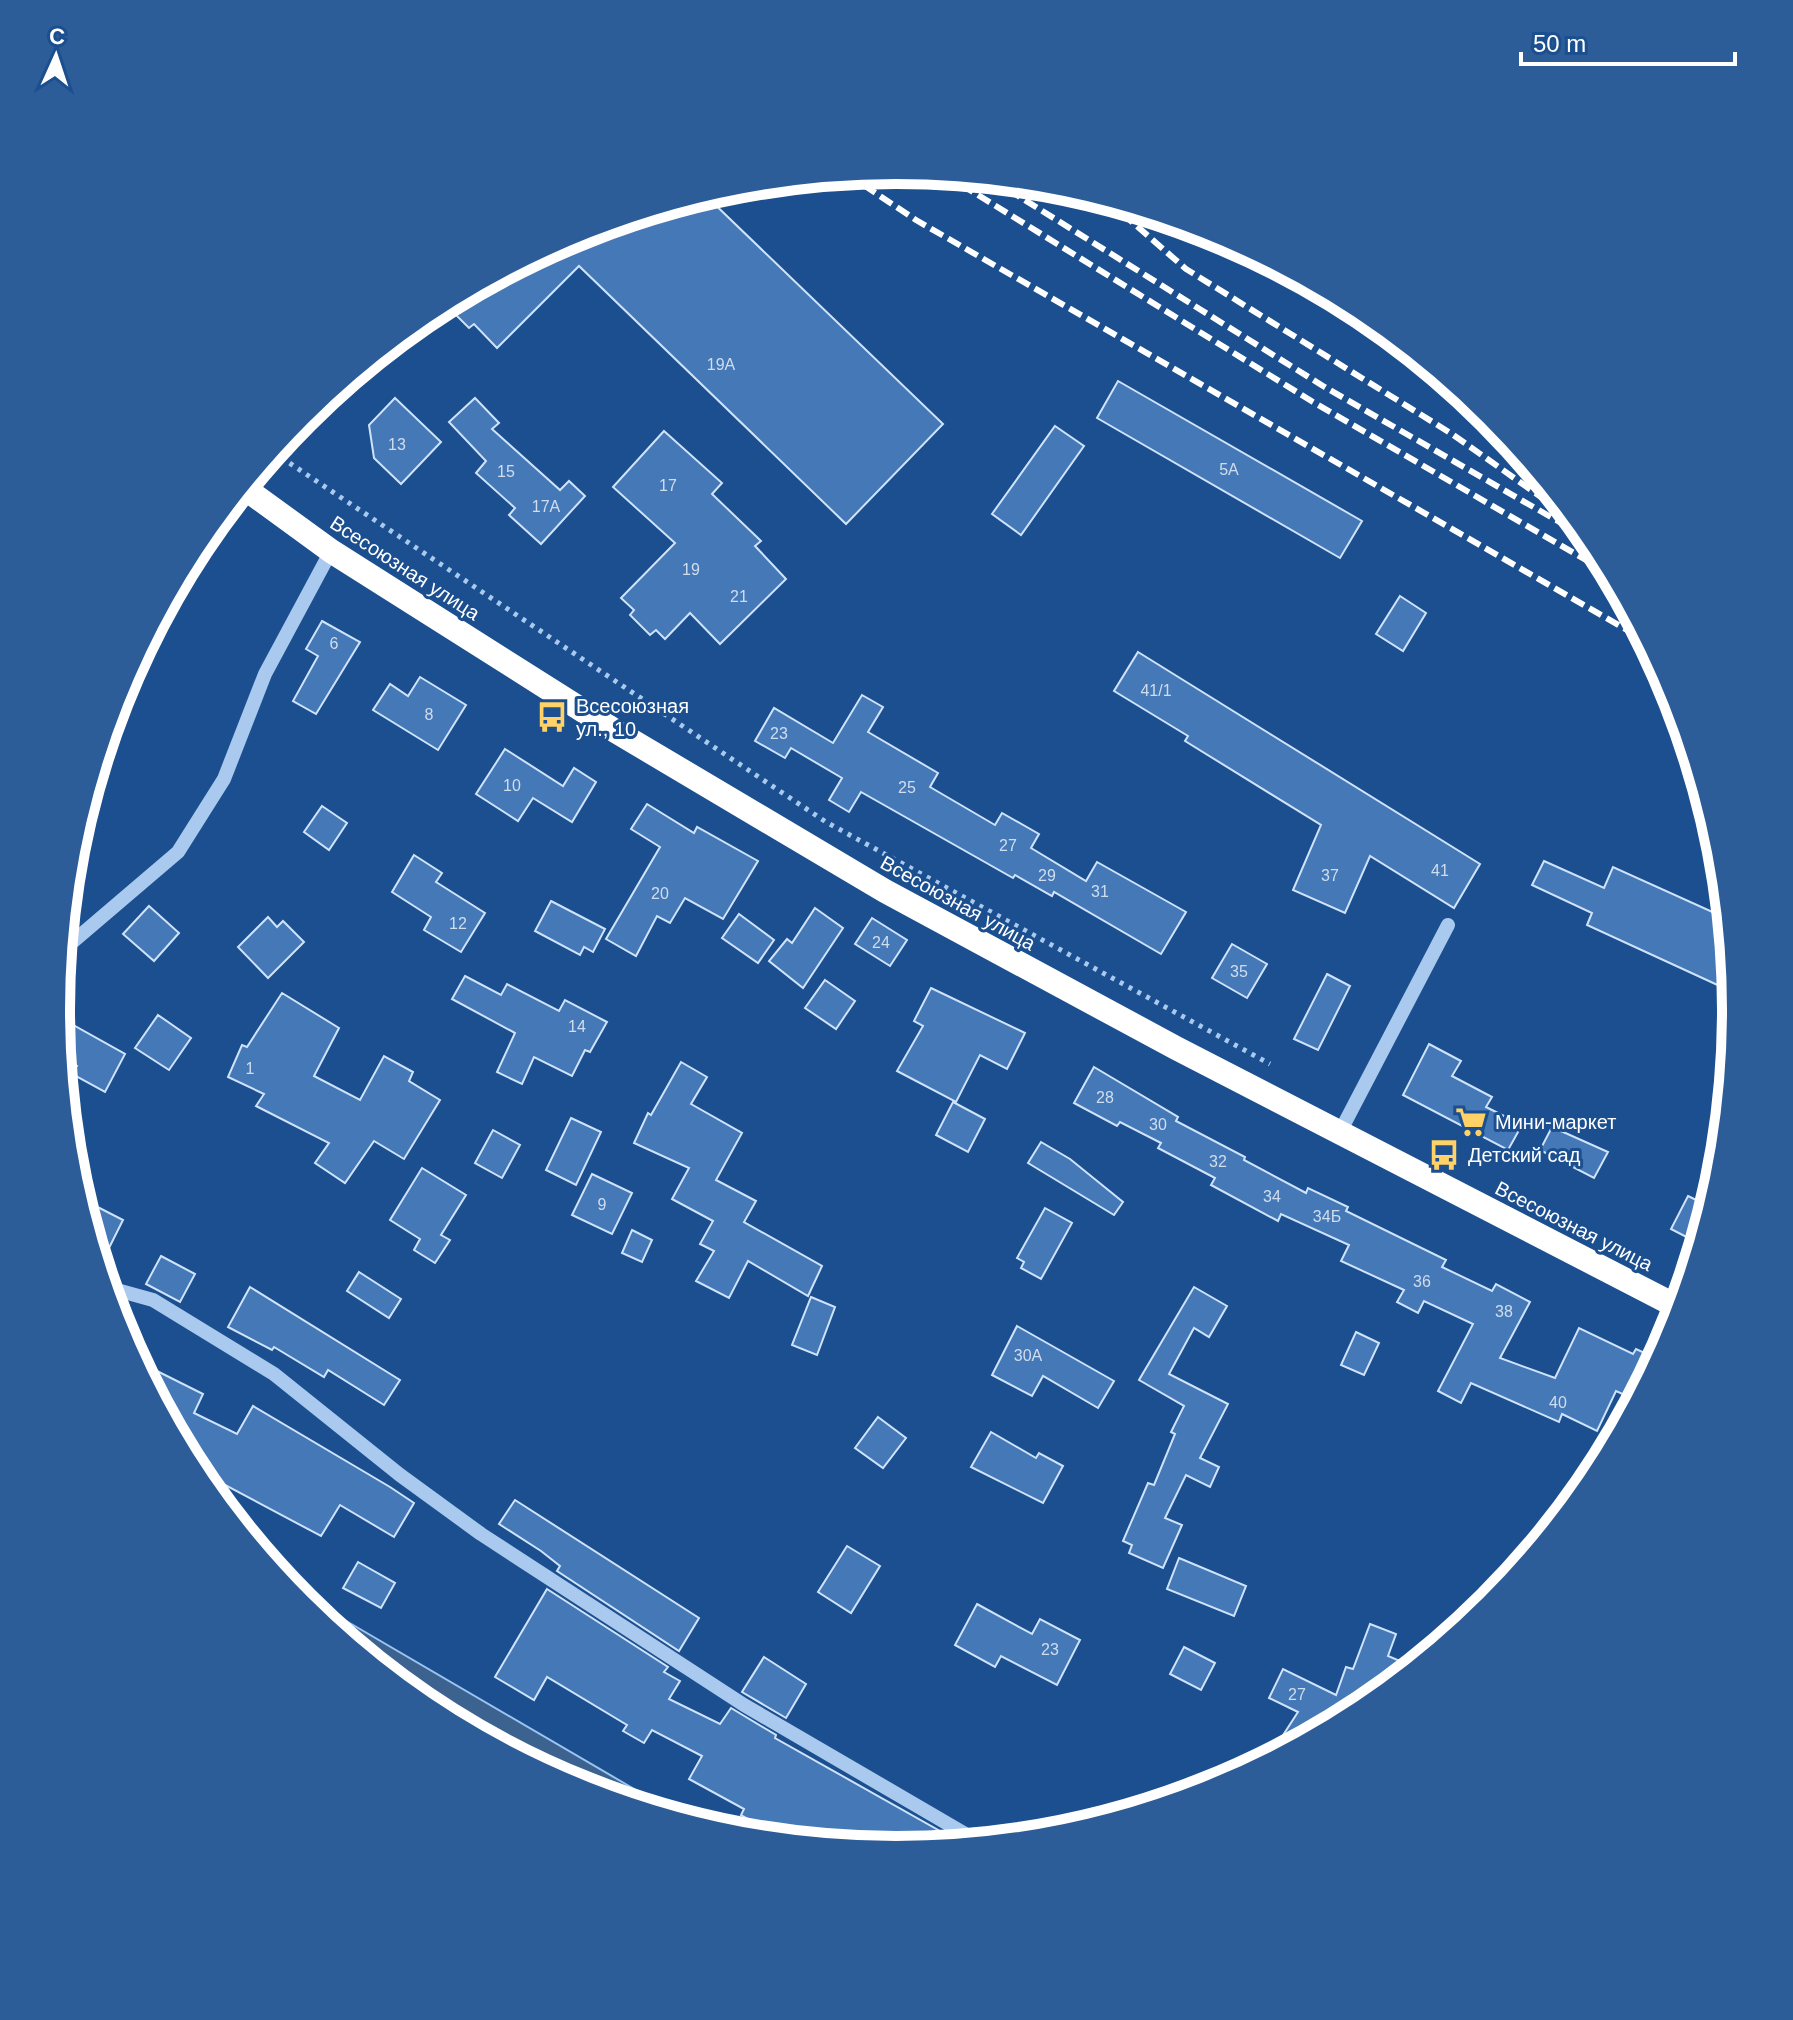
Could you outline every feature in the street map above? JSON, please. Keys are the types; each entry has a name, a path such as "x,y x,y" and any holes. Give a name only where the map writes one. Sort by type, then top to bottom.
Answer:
{"highway":[{"name":"Всесоюзная улица","path":"252,493 331,551 612,729 885,891 1669,1302"}],"street":[{"path":"73,941 178,852 224,779 265,674 331,551"},
{"path":"1340,1132 1448,925"},
{"path":"120,1291 153,1300 274,1374 400,1475 481,1534 744,1705 964,1833"}],"path":[{"path":"282,458 826,822 1283,1071"}],"water":[{"path":"333,1613 650,1798 580,1774 483,1726 393,1666"}],"building":[{"path":"715,204 943,424 846,524 579,266 497,348 474,324 469,328 454,313 531,269 631,227"},
{"path":"1118,381 1362,521 1340,558 1097,418"},
{"path":"395,398 441,442 401,484 374,458 369,425"},
{"path":"475,398 499,423 492,429 560,490 569,481 585,496 541,544 509,515 515,508 476,473 486,461 449,422"},
{"path":"1055,426 1084,446 1021,535 992,514"},
{"path":"664,431 722,483 712,494 761,541 755,546 786,579 720,644 690,613 665,639 656,630 650,635 630,615 634,610 621,598 675,543 613,487"},
{"path":"1400,596 1426,613 1403,651 1376,634"},
{"path":"322,621 360,642 316,714 293,701 318,656 306,649"},
{"path":"1138,652 1480,864 1454,908 1370,856 1345,913 1293,890 1321,825 1185,741 1188,736 1114,691"},
{"path":"420,677 466,705 438,750 373,710 390,684 408,696"},
{"path":"862,695 883,707 868,732 938,773 930,787 995,825 1002,813 1039,834 1031,848 1086,881 1097,862 1186,912 1161,954 1054,892 1052,896 1015,875 1013,878 861,792 849,812 829,800 842,778 791,748 785,758 755,741 774,708 833,743"},
{"path":"505,749 563,786 574,768 596,782 572,822 533,798 518,821 476,794"},
{"path":"647,804 694,833 697,827 758,861 723,919 685,898 670,923 657,916 636,956 606,939 660,847 631,829"},
{"path":"322,806 347,823 329,850 304,832"},
{"path":"414,855 442,873 436,882 485,913 461,952 424,930 431,917 392,892"},
{"path":"1544,861 1604,888 1613,867 1717,914 1722,987 1587,925 1592,913 1532,885"},
{"path":"551,901 605,929 593,952 584,947 580,955 535,931"},
{"path":"149,906 179,933 154,961 123,934"},
{"path":"815,908 843,928 803,988 769,961 787,939 792,943"},
{"path":"739,914 774,940 758,963 722,938"},
{"path":"268,917 277,927 283,921 304,942 268,978 238,947"},
{"path":"872,918 907,940 890,966 855,944"},
{"path":"1232,944 1267,964 1247,998 1212,978"},
{"path":"1327,974 1350,986 1318,1050 1294,1039"},
{"path":"465,976 501,995 507,984 559,1011 565,1000 607,1022 590,1052 585,1050 572,1076 534,1057 522,1084 497,1072 515,1033 452,999"},
{"path":"825,980 855,1001 836,1029 805,1008"},
{"path":"931,988 1025,1033 1007,1069 980,1055 956,1102 897,1071 923,1026 914,1021"},
{"path":"282,993 339,1028 314,1076 360,1100 384,1056 413,1072 409,1081 440,1100 404,1159 374,1141 345,1183 315,1163 329,1143 256,1106 264,1094 228,1077 242,1045 247,1047"},
{"path":"158,1015 191,1038 169,1070 135,1048"},
{"path":"71,1024 125,1054 105,1092 73,1075 77,1066 72,1063"},
{"path":"1429,1044 1461,1061 1452,1076 1492,1097 1486,1107 1522,1125 1508,1150 1403,1095"},
{"path":"681,1062 707,1077 691,1104 742,1133 716,1180 756,1201 744,1222 822,1266 808,1296 748,1261 729,1298 696,1281 714,1251 700,1244 713,1221 672,1199 689,1168 634,1143 648,1113 651,1115"},
{"path":"1094,1067 1178,1117 1176,1121 1245,1157 1244,1160 1306,1193 1308,1188 1348,1207 1346,1211 1446,1260 1442,1267 1492,1291 1496,1284 1530,1302 1500,1358 1555,1378 1579,1328 1633,1354 1636,1349 1648,1354 1638,1376 1627,1396 1616,1391 1597,1431 1562,1414 1559,1422 1471,1383 1461,1403 1438,1391 1473,1324 1424,1301 1418,1313 1397,1302 1404,1290 1341,1261 1349,1245 1281,1214 1278,1221 1211,1185 1215,1178 1158,1148 1161,1143 1120,1122 1117,1126 1074,1103"},
{"path":"953,1102 985,1119 968,1152 936,1135"},
{"path":"571,1118 601,1132 576,1185 546,1170"},
{"path":"1552,1127 1608,1152 1594,1178 1540,1150"},
{"path":"493,1130 520,1145 502,1178 475,1163"},
{"path":"1041,1142 1070,1159 1123,1202 1114,1215 1028,1163"},
{"path":"422,1168 466,1195 441,1235 450,1240 435,1263 414,1250 420,1239 390,1220"},
{"path":"592,1174 632,1193 612,1234 572,1215"},
{"path":"1688,1196 1700,1202 1690,1239 1671,1229"},
{"path":"94,1205 123,1220 107,1252"},
{"path":"1045,1208 1072,1223 1041,1279 1021,1268 1024,1262 1017,1258"},
{"path":"632,1230 652,1240 642,1262 622,1253"},
{"path":"161,1256 195,1274 180,1302 146,1284"},
{"path":"359,1272 401,1299 389,1318 347,1291"},
{"path":"250,1287 400,1380 384,1405 328,1370 324,1377 274,1347 272,1350 228,1327"},
{"path":"1194,1287 1227,1306 1209,1337 1194,1328 1169,1374 1228,1404 1200,1458 1219,1467 1210,1487 1186,1475 1165,1518 1182,1525 1163,1568 1129,1553 1132,1545 1123,1541 1148,1483 1154,1485 1175,1434 1171,1432 1184,1406 1139,1380"},
{"path":"811,1297 835,1307 817,1355 792,1345"},
{"path":"1017,1326 1114,1381 1098,1408 1043,1376 1032,1396 992,1375"},
{"path":"1356,1332 1379,1343 1364,1375 1341,1365"},
{"path":"152,1368 203,1394 194,1413 237,1434 253,1406 414,1503 394,1537 340,1505 321,1536 218,1481"},
{"path":"878,1417 906,1438 883,1468 855,1448"},
{"path":"991,1432 1036,1458 1039,1453 1063,1466 1043,1503 971,1467"},
{"path":"515,1500 699,1618 679,1651 557,1571 560,1566 499,1524"},
{"path":"847,1546 880,1566 851,1613 818,1592"},
{"path":"1179,1558 1246,1586 1234,1616 1167,1589"},
{"path":"358,1562 395,1583 381,1608 343,1588"},
{"path":"547,1589 668,1667 664,1672 680,1681 669,1699 720,1724 731,1708 776,1735 775,1738 947,1835 842,1835 758,1824 741,1815 744,1809 689,1779 702,1756 652,1730 644,1743 623,1731 627,1725 547,1677 534,1700 495,1677"},
{"path":"977,1604 1032,1634 1040,1619 1080,1640 1057,1685 1001,1656 995,1667 955,1645"},
{"path":"1370,1624 1396,1634 1388,1656 1404,1663 1356,1697 1278,1743 1298,1712 1269,1698 1283,1669 1336,1695 1346,1667 1353,1669"},
{"path":"1184,1647 1215,1663 1201,1690 1170,1674"},
{"path":"764,1657 806,1684 786,1718 742,1692"}],"railway":[{"path":"863,185 916,220 1632,633"},
{"path":"964,186 1313,402 1591,563"},
{"path":"1012,192 1323,386 1565,525"},
{"path":"1126,217 1186,269 1452,434 1548,502"}],"place":[{"name":"Всесоюзная ул., 10","path":"552,717"},
{"name":"Мини-маркет","path":"1471,1122"},
{"name":"Детский сад","path":"1444,1155"}]}
